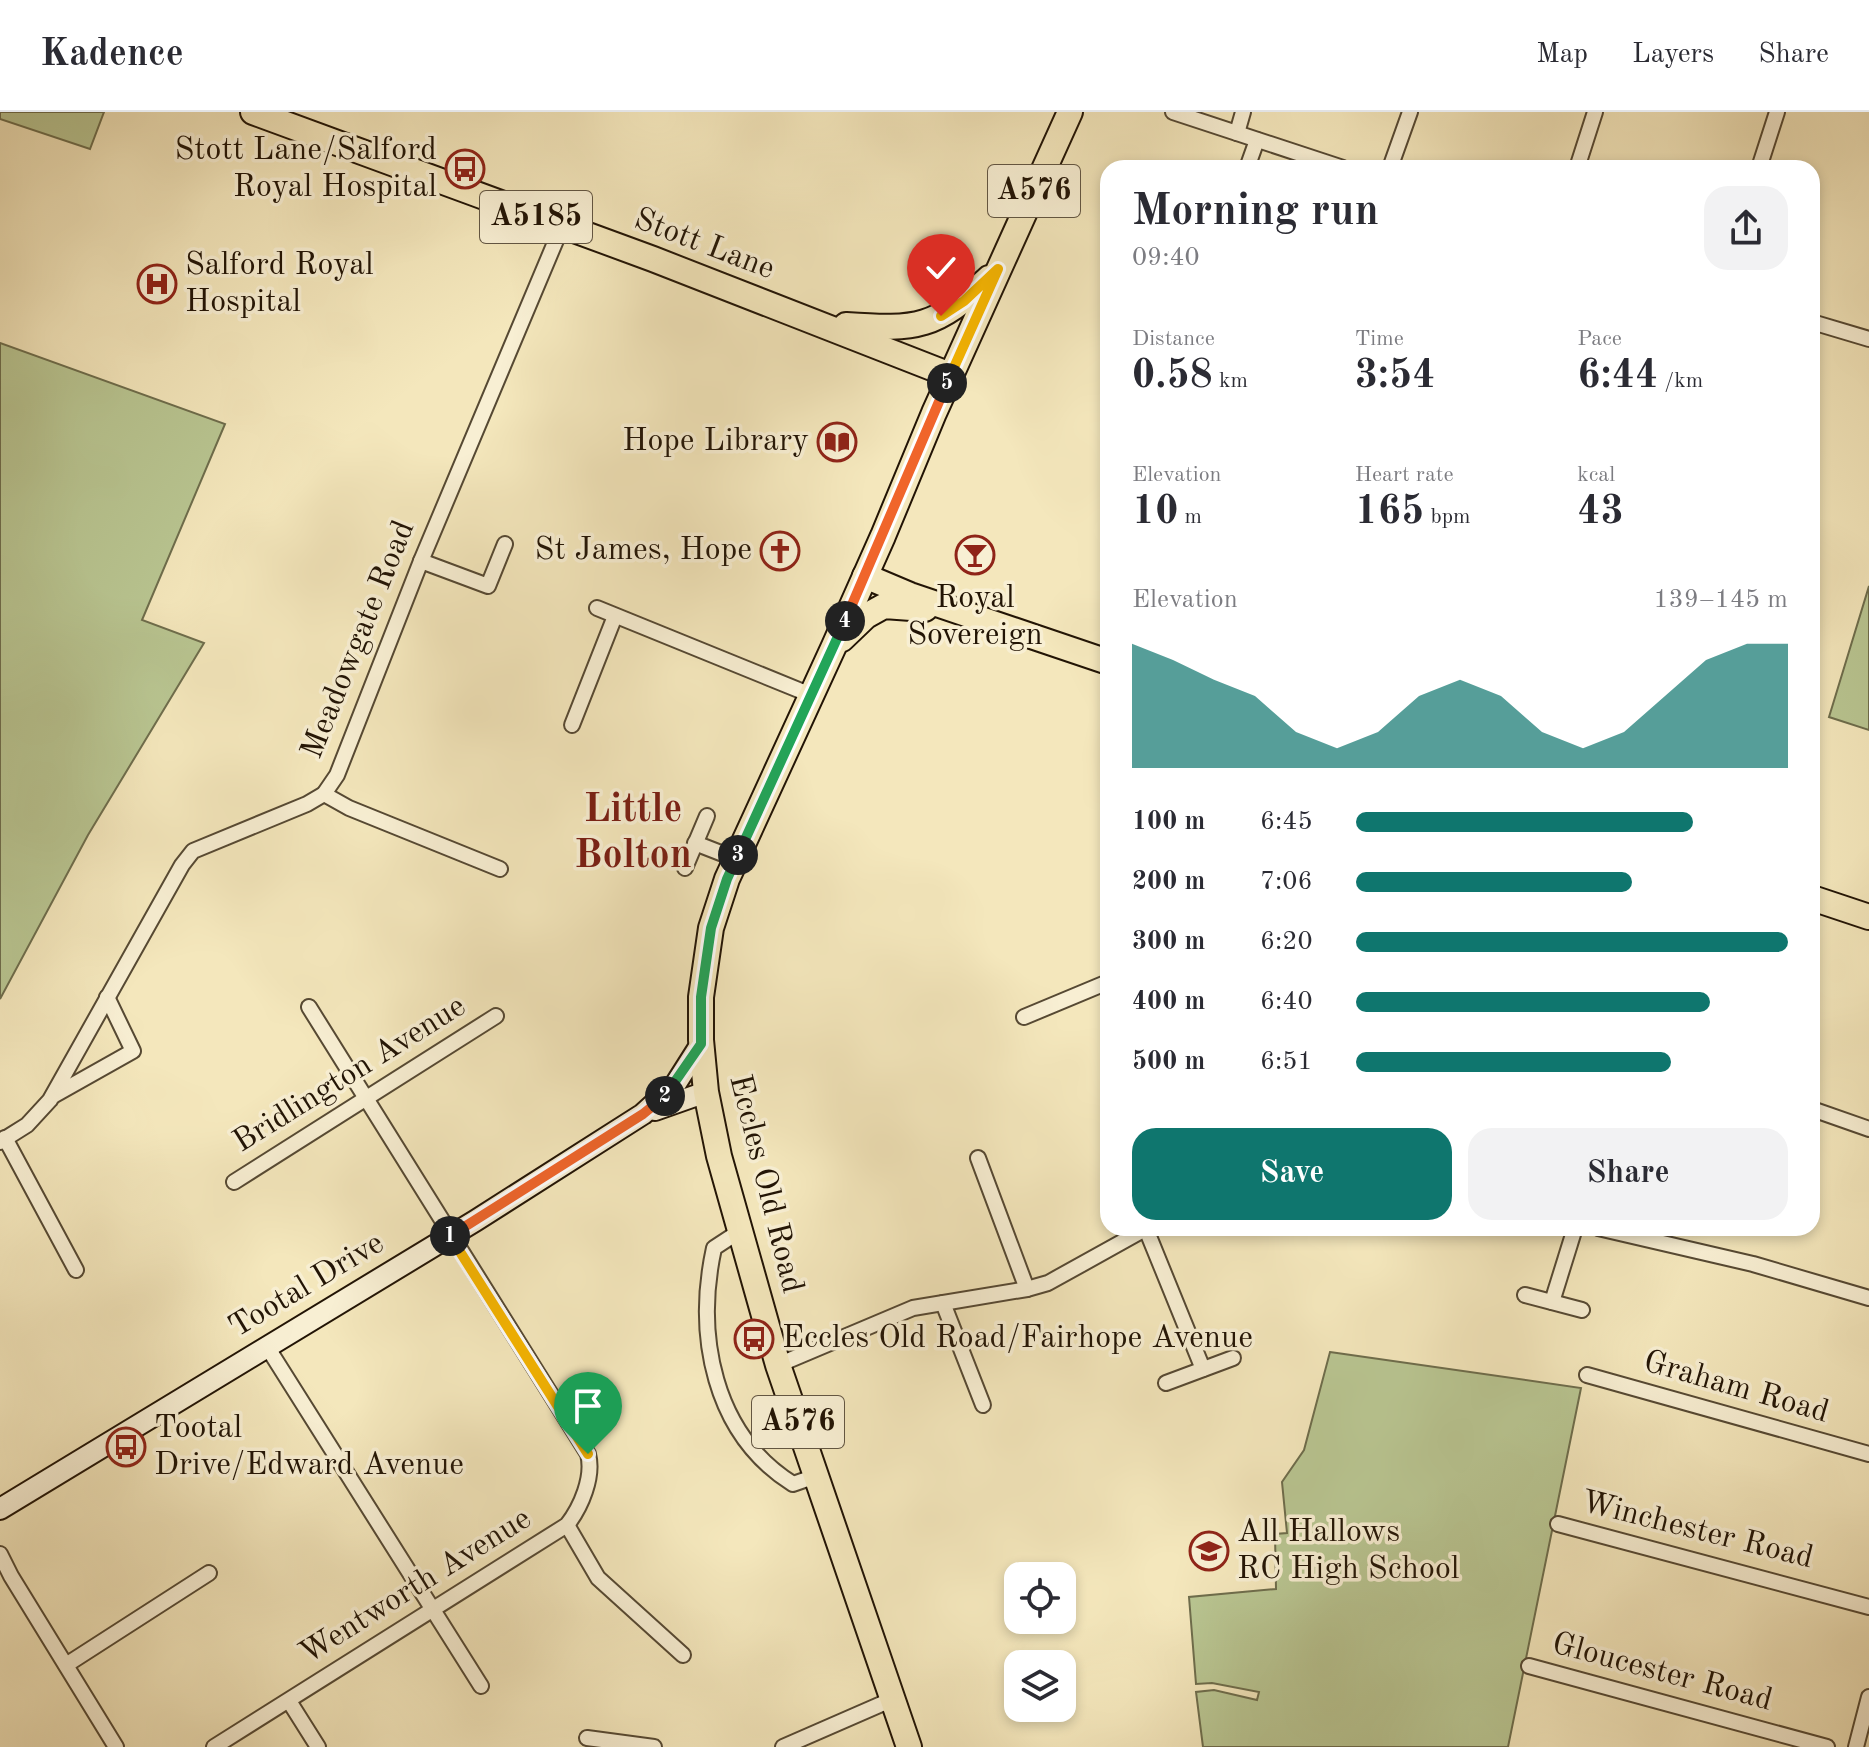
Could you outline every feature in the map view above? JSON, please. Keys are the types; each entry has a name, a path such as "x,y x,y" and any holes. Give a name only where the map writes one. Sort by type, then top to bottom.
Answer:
{"main road":[{"name":"Stott Lane","path":"253,112 562,226 950,375"},
{"name":"Eccles Old Road","path":"909,1747 778,1365 719,1156 706,1092 701,1044 701,997 711,928 736,859 834,646 950,375 1070,112"},
{"path":"819,324 880,328 918,326 964,301 998,269"},
{"path":"865,576 1100,659"},
{"path":"834,646 866,616 884,606 949,608"},
{"path":"1820,901 1869,917"}],"street":[{"path":"1173,112 1318,160"},
{"path":"1237,133 1243,112"},
{"path":"1393,160 1410,112"},
{"path":"1580,160 1595,112"},
{"path":"1762,160 1777,112"},
{"path":"1250,160 1257,140"},
{"name":"Meadowgate Road","path":"2,1140 27,1125 51,1097 182,865 193,851 307,804 324,794 337,775 421,561 562,226"},
{"path":"1820,324 1869,339"},
{"path":"421,561 488,586 505,544"},
{"path":"597,608 811,695"},
{"path":"572,725 615,616"},
{"path":"324,794 349,808 500,869"},
{"path":"685,868 707,816"},
{"path":"695,843 736,859"},
{"path":"1024,1017 1100,985"},
{"path":"51,1097 133,1051 107,997"},
{"name":"Wentworth Avenue","path":"214,1747 567,1525 579,1509 591,1464 588,1454 309,1007"},
{"name":"Bridlington Avenue","path":"234,1182 496,1016"},
{"name":"Tootal Drive","path":"0,1509 450,1236 643,1114 675,1085 701,1044"},
{"name":"Tootal Drive","path":"643,1114 706,1092"},
{"path":"1820,1112 1869,1129"},
{"path":"2,1140 76,1270"},
{"path":"978,1158 1027,1289"},
{"path":"740,1231 714,1248 706,1283 706,1331 715,1375 739,1431 776,1473 793,1484 816,1476"},
{"path":"778,1365 913,1308 1027,1289 1071,1271 1132,1236"},
{"path":"1149,1236 1203,1369"},
{"path":"1552,1302 1573,1236"},
{"path":"1631,1236 1753,1264 1869,1298"},
{"path":"1525,1295 1582,1310"},
{"path":"943,1303 983,1405"},
{"path":"266,1345 481,1686"},
{"path":"1166,1383 1233,1358"},
{"name":"Graham Road","path":"1587,1375 1869,1454"},
{"name":"Winchester Road","path":"1558,1524 1869,1607"},
{"path":"567,1525 598,1578 683,1655"},
{"path":"0,1554 5,1574 116,1747"},
{"path":"66,1665 209,1573"},
{"name":"Gloucester Road","path":"1529,1666 1827,1747"},
{"path":"1856,1747 1869,1697"},
{"path":"783,1747 893,1699"},
{"path":"289,1701 318,1747"},
{"path":"587,1738 654,1747"}],"green space":[{"path":"0,112 104,112 90,149 0,119"},
{"path":"0,343 225,424 142,620 204,643 88,835 0,999"},
{"path":"1869,586 1869,730 1829,717"},
{"path":"1330,1352 1581,1388 1508,1747 1203,1747 1196,1692 1214,1690 1257,1700 1259,1692 1212,1683 1196,1684 1189,1597 1276,1589 1275,1534 1287,1533 1282,1482 1304,1450"}],"place":[{"name":"Stott Lane/Salford Royal Hospital","path":"465,169"},
{"name":"Salford Royal Hospital","path":"157,284"},
{"name":"Hope Library","path":"837,442"},
{"name":"St James, Hope","path":"780,551"},
{"name":"Royal Sovereign","path":"975,555"},
{"name":"Eccles Old Road/Fairhope Avenue","path":"754,1339"},
{"name":"Tootal Drive/Edward Avenue","path":"126,1447"},
{"name":"All Hallows RC High School","path":"1209,1551"}],"district":[{"name":"Little Bolton","path":"633,834"}],"route":[{"path":"588,1454 450,1236 643,1114 675,1085 701,1044 701,997 708,945 727,879 883,536 998,269 964,301 941,316"}]}
